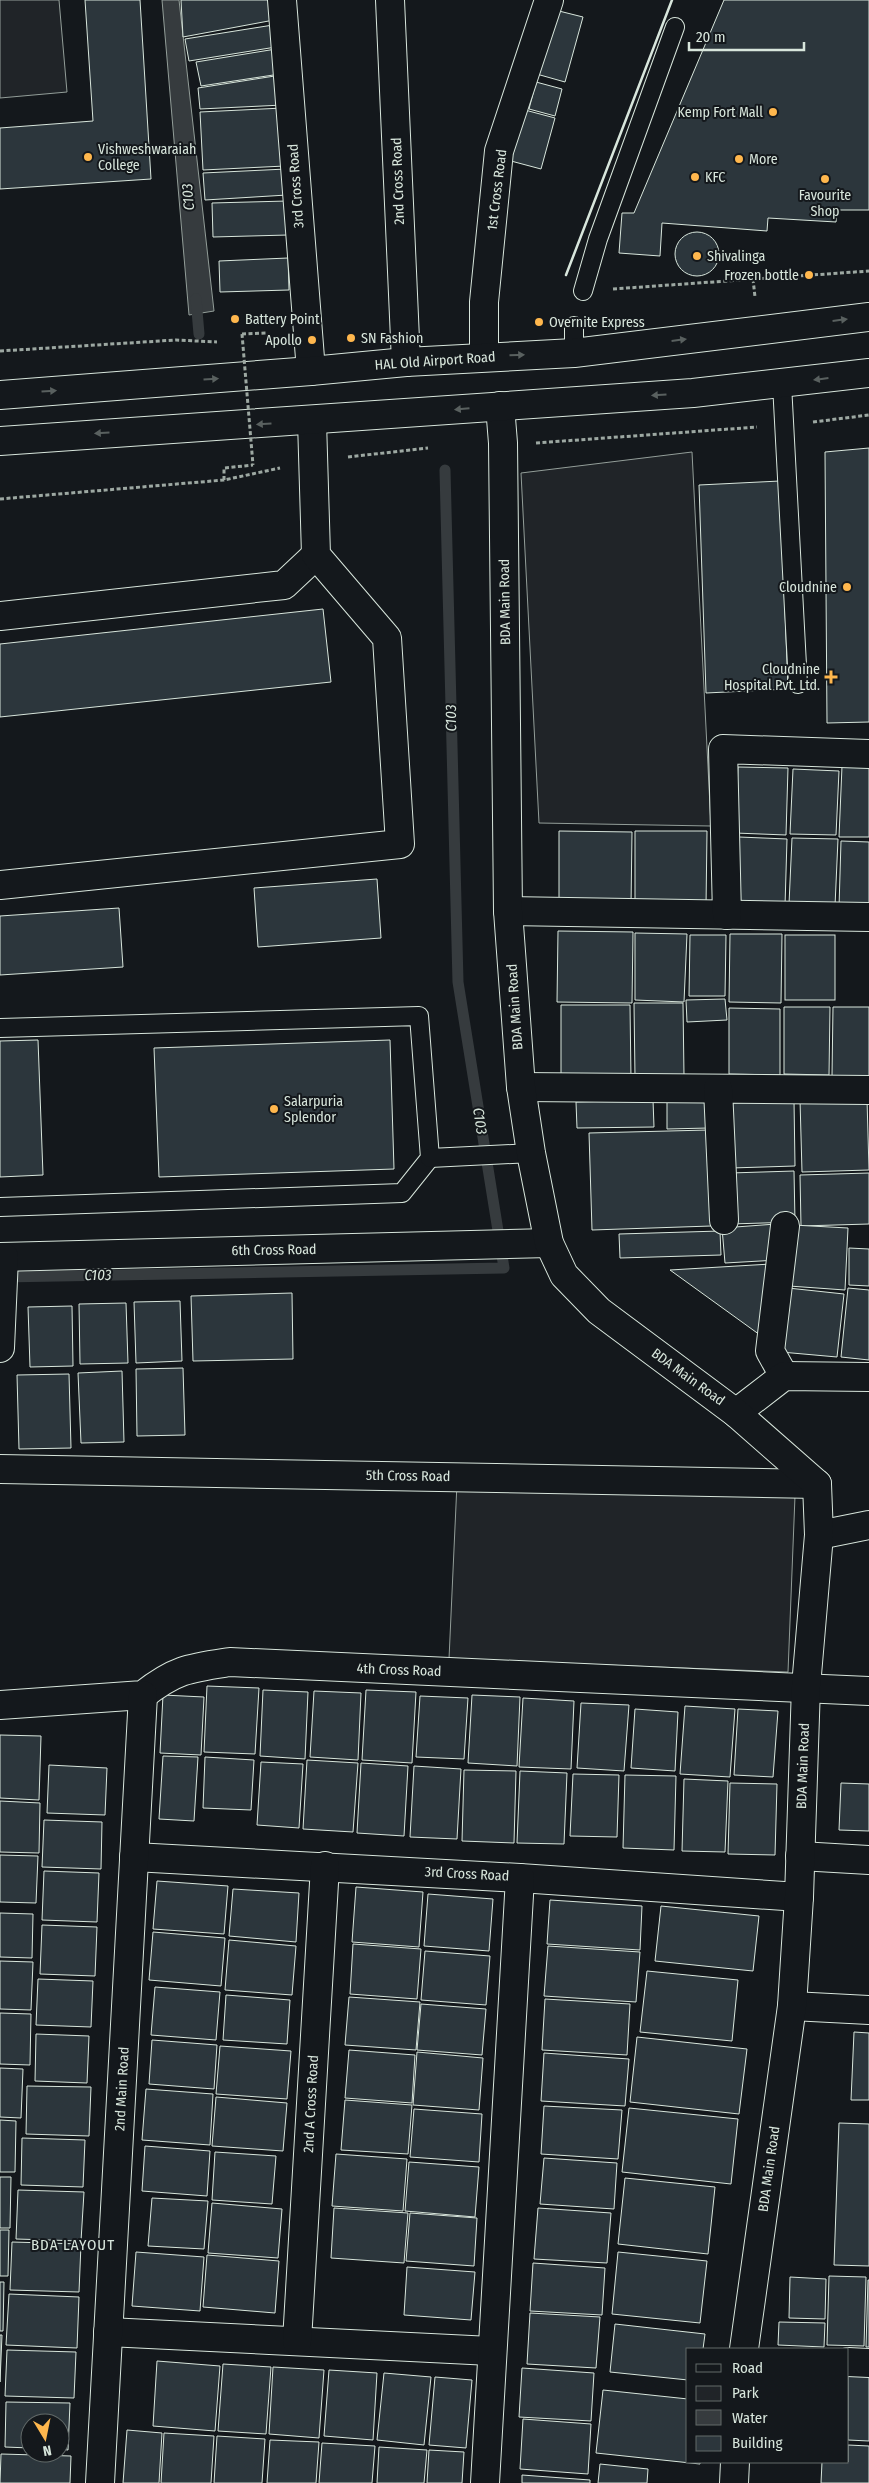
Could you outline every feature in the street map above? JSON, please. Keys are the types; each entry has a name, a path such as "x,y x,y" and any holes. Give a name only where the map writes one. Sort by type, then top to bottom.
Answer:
{"street":[{"name":"3rd Cross Road","path":"282,0 311,372"},
{"name":"2nd Cross Road","path":"390,0 406,362"},
{"name":"1st Cross Road","path":"484,356 484,302 500,151 549,0"},
{"name":"HAL Old Airport Road","path":"0,395 311,372 484,356 574,340 869,317"},
{"path":"0,441 693,393 869,373"},
{"name":"BDA Main Road","path":"500,406 503,443 508,911 521,1087 530,1153 549,1243 564,1275 598,1311 736,1413 816,1484 819,1535 806,1686 799,1897 792,2006 744,2348"},
{"path":"0,885 400,844 387,638 316,555 315,461 312,420"},
{"path":"0,616 284,585 316,555"},
{"path":"727,915 723,749 869,754"},
{"path":"508,911 869,917"},
{"path":"521,1087 869,1090"},
{"path":"718,1089 724,1220"},
{"path":"784,1376 770,1351 785,1226"},
{"name":"6th Cross Road","path":"2,1257 549,1243"},
{"path":"0,1348 2,1257"},
{"path":"736,1413 784,1376 869,1377"},
{"name":"5th Cross Road","path":"0,1468 816,1484"},
{"path":"819,1535 869,1525"},
{"name":"4th Cross Road","path":"143,1695 161,1681 185,1669 230,1662 806,1686 869,1691"},
{"path":"0,1705 143,1695"},
{"name":"2nd Main Road","path":"100,2483 143,1695"},
{"path":"800,1856 869,1860"},
{"name":"3rd Cross Road","path":"134,1857 325,1866 799,1897"},
{"name":"2nd A Cross Road","path":"297,2341 325,1866"},
{"path":"484,2483 520,1878"},
{"path":"792,2006 869,2010"},
{"path":"108,2332 491,2350"},
{"path":"849,2362 869,2363"},
{"path":"734,2483 735,2463"}],"lane":[{"path":"583,291 598,239 675,27"},
{"path":"782,384 786,425 798,684"},
{"path":"0,1028 419,1016 430,1158 402,1193 0,1207"},
{"path":"430,1158 530,1153"}],"path":[{"path":"583,291 869,271"},
{"path":"754,279 754,291"},
{"path":"224,480 224,468 253,465 242,334 266,333"},
{"path":"536,443 786,425 869,415"},
{"path":"0,499 224,480 315,461 430,448"}],"green space":[{"path":"0,0 59,0 67,92 0,98"},
{"path":"692,452 711,826 539,823 521,473"},
{"path":"457,1483 795,1496 788,1672 449,1659"}],"water":[{"path":"162,0 179,0 214,311 189,315"}],"building":[{"name":"Vishweshwaraiah College","path":"85,0 140,0 151,179 0,189 0,128 93,121"},
{"path":"181,0 272,0 274,20 183,37"},
{"name":"Kemp Fort Mall","path":"724,0 869,0 869,210 837,210 836,222 768,218 767,231 662,223 660,256 619,253 622,213 634,213"},
{"path":"551,9 583,17 565,82 533,73"},
{"path":"273,25 276,47 189,61 185,39"},
{"path":"276,49 280,74 201,86 196,62"},
{"path":"281,75 283,105 200,109 198,88"},
{"path":"536,82 562,89 555,116 529,109"},
{"path":"283,108 285,166 203,170 200,112"},
{"path":"525,110 555,118 541,169 511,161"},
{"path":"286,169 287,195 205,200 203,173"},
{"path":"287,201 288,235 213,237 212,203"},
{"name":"Shivalinga","path":"693,232 701,232 713,238 719,254 713,270 701,276 693,276 681,270 675,258 675,250 681,238"},
{"path":"288,258 289,290 220,292 219,261"},
{"name":"Cloudnine","path":"869,448 869,722 827,723 825,452"},
{"path":"780,481 788,689 706,693 699,485"},
{"path":"323,609 331,682 0,717 0,644"},
{"path":"842,766 869,767 869,837 839,837"},
{"path":"738,767 788,768 786,835 735,833"},
{"path":"793,769 839,771 836,835 790,834"},
{"path":"559,831 632,832 631,906 559,906"},
{"path":"635,831 707,831 706,907 635,906"},
{"path":"739,837 787,839 785,906 736,904"},
{"path":"792,838 838,839 835,906 789,904"},
{"path":"841,841 869,842 869,908 839,907"},
{"path":"377,879 381,938 258,947 254,888"},
{"path":"119,908 123,967 0,975 0,916"},
{"path":"558,931 633,932 632,1003 557,1002"},
{"path":"635,933 687,934 684,1002 635,1000"},
{"path":"730,934 782,934 781,1003 729,1002"},
{"path":"690,935 726,935 725,996 689,996"},
{"path":"785,935 835,935 835,1000 785,1000"},
{"path":"725,999 727,1020 687,1022 686,1000"},
{"path":"634,1003 683,1003 684,1076 635,1077"},
{"path":"561,1005 630,1005 631,1079 561,1079"},
{"path":"784,1007 830,1007 829,1075 784,1074"},
{"path":"833,1007 869,1007 869,1077 832,1076"},
{"path":"729,1008 780,1009 780,1075 729,1074"},
{"path":"38,1040 43,1175 0,1177 0,1041"},
{"name":"Salarpuria Splendor","path":"390,1040 394,1169 159,1177 154,1048"},
{"path":"708,1098 709,1128 667,1129 667,1100"},
{"path":"867,1099 869,1170 802,1172 800,1100"},
{"path":"653,1100 654,1127 577,1128 576,1102"},
{"path":"794,1101 795,1166 731,1168 730,1103"},
{"path":"708,1130 711,1226 592,1230 589,1133"},
{"path":"794,1171 795,1222 731,1224 730,1173"},
{"path":"869,1173 869,1224 801,1226 800,1175"},
{"path":"776,1224 778,1260 725,1263 722,1228"},
{"path":"793,1225 848,1228 845,1290 789,1286"},
{"path":"720,1231 721,1255 620,1258 619,1234"},
{"path":"849,1248 869,1249 869,1286 849,1285"},
{"path":"771,1264 760,1335 670,1270"},
{"path":"788,1288 844,1294 837,1357 781,1352"},
{"path":"848,1288 869,1290 869,1360 841,1357"},
{"path":"292,1293 293,1359 193,1361 191,1296"},
{"path":"180,1301 182,1361 136,1363 134,1302"},
{"path":"126,1303 128,1363 80,1364 79,1304"},
{"path":"72,1306 73,1366 30,1367 28,1307"},
{"path":"183,1368 185,1435 137,1436 136,1369"},
{"path":"122,1371 124,1442 81,1443 78,1373"},
{"path":"69,1374 71,1448 19,1449 17,1375"},
{"path":"207,1686 259,1688 255,1754 204,1752"},
{"path":"263,1690 308,1692 305,1759 260,1756"},
{"path":"366,1690 416,1692 412,1763 362,1760"},
{"path":"314,1691 361,1693 358,1760 310,1757"},
{"path":"163,1695 204,1697 201,1755 160,1753"},
{"path":"472,1695 520,1697 517,1766 468,1763"},
{"path":"420,1696 468,1698 464,1759 416,1757"},
{"path":"523,1698 574,1701 571,1769 519,1767"},
{"path":"581,1703 629,1705 624,1771 577,1768"},
{"path":"685,1706 735,1709 730,1777 680,1774"},
{"path":"635,1709 678,1712 675,1771 631,1768"},
{"path":"738,1709 778,1711 773,1777 734,1775"},
{"path":"0,1735 41,1736 39,1800 0,1798"},
{"path":"163,1756 198,1757 194,1821 159,1819"},
{"path":"205,1757 254,1760 251,1810 203,1808"},
{"path":"307,1760 358,1763 353,1832 303,1829"},
{"path":"261,1762 303,1764 299,1828 257,1825"},
{"path":"361,1763 408,1766 404,1836 357,1833"},
{"path":"49,1765 107,1768 105,1815 47,1813"},
{"path":"414,1766 461,1769 457,1839 410,1837"},
{"path":"464,1770 516,1771 514,1843 462,1841"},
{"path":"520,1771 567,1773 564,1844 517,1843"},
{"path":"573,1774 619,1775 617,1837 570,1836"},
{"path":"625,1775 676,1776 674,1850 623,1848"},
{"path":"684,1779 728,1781 725,1852 682,1851"},
{"path":"730,1783 777,1784 775,1855 728,1854"},
{"path":"841,1783 869,1784 869,1831 839,1830"},
{"path":"0,1801 40,1803 39,1853 0,1852"},
{"path":"44,1820 102,1822 101,1869 42,1867"},
{"path":"0,1855 38,1856 36,1903 0,1902"},
{"path":"44,1871 99,1873 97,1922 42,1920"},
{"path":"157,1881 228,1886 224,1934 153,1929"},
{"path":"356,1887 423,1892 419,1947 352,1942"},
{"path":"233,1889 299,1893 296,1942 229,1936"},
{"path":"428,1894 493,1899 489,1951 424,1946"},
{"path":"550,1900 642,1906 640,1950 547,1944"},
{"path":"661,1906 759,1916 753,1971 655,1961"},
{"path":"0,1913 33,1914 32,1958 0,1957"},
{"path":"42,1925 97,1927 95,1976 40,1974"},
{"path":"153,1932 225,1938 221,1986 149,1980"},
{"path":"229,1940 296,1946 292,1995 225,1990"},
{"path":"353,1944 421,1949 417,1999 350,1994"},
{"path":"548,1946 640,1952 636,2002 544,1996"},
{"path":"425,1951 490,1956 486,2005 421,2000"},
{"path":"0,1961 33,1962 31,2010 0,2009"},
{"path":"647,1971 738,1980 732,2041 640,2032"},
{"path":"38,1979 93,1981 91,2027 36,2025"},
{"path":"155,1987 220,1992 216,2040 151,2035"},
{"path":"226,1995 290,2000 287,2044 223,2040"},
{"path":"349,1997 420,2002 416,2050 345,2045"},
{"path":"545,1999 630,2004 627,2055 542,2050"},
{"path":"421,2004 486,2009 482,2055 417,2050"},
{"path":"0,2013 31,2014 30,2065 0,2064"},
{"path":"854,2032 869,2033 869,2100 851,2100"},
{"path":"36,2034 89,2036 87,2083 35,2081"},
{"path":"637,2037 747,2049 739,2114 630,2102"},
{"path":"152,2040 217,2045 214,2089 149,2084"},
{"path":"220,2046 291,2051 287,2099 216,2094"},
{"path":"349,2050 415,2055 412,2103 345,2098"},
{"path":"417,2052 483,2058 479,2110 413,2105"},
{"path":"544,2053 629,2059 625,2106 541,2101"},
{"path":"0,2068 23,2069 21,2118 0,2117"},
{"path":"27,2086 91,2087 89,2136 26,2134"},
{"path":"146,2089 213,2094 210,2145 142,2140"},
{"path":"216,2097 287,2103 283,2151 212,2146"},
{"path":"345,2100 412,2105 408,2154 341,2150"},
{"path":"544,2106 622,2110 618,2159 541,2154"},
{"path":"629,2108 738,2119 731,2184 622,2172"},
{"path":"414,2109 482,2114 479,2162 410,2157"},
{"path":"0,2120 16,2121 15,2172 0,2172"},
{"path":"839,2123 869,2124 869,2266 834,2265"},
{"path":"22,2138 85,2140 83,2187 21,2185"},
{"path":"145,2146 210,2151 207,2196 142,2191"},
{"path":"215,2152 276,2156 272,2204 212,2200"},
{"path":"336,2154 407,2159 403,2211 332,2206"},
{"path":"544,2158 617,2163 614,2209 540,2204"},
{"path":"409,2162 479,2167 475,2217 405,2211"},
{"path":"0,2177 11,2177 10,2228 0,2228"},
{"path":"625,2178 715,2187 708,2254 618,2244"},
{"path":"18,2190 84,2192 81,2241 16,2239"},
{"path":"152,2198 208,2201 204,2249 148,2246"},
{"path":"212,2203 282,2209 278,2258 208,2253"},
{"path":"334,2208 408,2213 404,2263 331,2258"},
{"path":"538,2208 611,2213 607,2263 534,2259"},
{"path":"410,2213 477,2218 474,2266 406,2261"},
{"path":"0,2230 9,2230 8,2276 0,2276"},
{"path":"12,2242 81,2244 79,2292 10,2290"},
{"path":"136,2252 204,2257 200,2311 132,2306"},
{"path":"618,2252 707,2261 700,2323 612,2314"},
{"path":"207,2255 279,2261 275,2313 203,2307"},
{"path":"533,2263 605,2268 602,2315 530,2311"},
{"path":"407,2267 475,2272 471,2320 404,2315"},
{"path":"829,2276 866,2277 864,2346 827,2345"},
{"path":"790,2277 826,2279 825,2319 789,2318"},
{"path":"868,2280 869,2347 866,2347"},
{"path":"0,2282 4,2282 3,2331 0,2331"},
{"path":"9,2294 79,2297 77,2348 6,2345"},
{"path":"530,2313 600,2317 596,2368 527,2364"},
{"path":"779,2322 825,2323 824,2347 778,2345"},
{"path":"615,2324 705,2334 703,2348 686,2348 686,2380 610,2372"},
{"path":"0,2335 2,2335 0,2382"},
{"path":"7,2350 76,2352 74,2398 5,2396"},
{"path":"157,2361 220,2366 215,2431 153,2426"},
{"path":"223,2364 271,2367 266,2434 218,2431"},
{"path":"273,2367 324,2370 319,2438 269,2434"},
{"path":"522,2368 594,2373 591,2421 519,2417"},
{"path":"849,2369 869,2370 869,2441 849,2440"},
{"path":"329,2370 377,2373 373,2440 324,2436"},
{"path":"384,2373 431,2377 424,2445 377,2440"},
{"path":"435,2377 472,2380 466,2448 429,2445"},
{"path":"603,2390 686,2399 686,2463 596,2453"},
{"path":"6,2402 70,2403 70,2413 20,2413 20,2448 5,2447"},
{"path":"523,2419 591,2424 588,2474 520,2469"},
{"path":"127,2430 162,2433 159,2483 123,2483"},
{"path":"164,2433 214,2436 211,2483 161,2483"},
{"path":"217,2436 265,2439 262,2483 214,2483"},
{"path":"270,2440 319,2442 316,2483 267,2483"},
{"path":"322,2443 375,2446 372,2483 319,2483"},
{"path":"849,2445 869,2446 869,2483 821,2483 822,2463 849,2463"},
{"path":"379,2447 427,2450 424,2483 377,2483"},
{"path":"429,2450 464,2452 462,2483 427,2483"},
{"path":"1,2454 20,2455 20,2463 70,2463 71,2456 70,2483 0,2483"},
{"path":"600,2464 648,2469 647,2483 598,2483"},
{"path":"522,2475 590,2480 590,2483 522,2483"}],"waterway":[{"name":"C103","path":"196,299 199,334"},
{"name":"C103","path":"2,1277 504,1268 458,982 445,470"}],"wall":[{"path":"566,275 672,0"}],"place":[{"name":"Kemp Fort Mall","path":"773,112"},
{"name":"Vishweshwaraiah College","path":"88,157"},
{"name":"More","path":"739,159"},
{"name":"KFC","path":"695,177"},
{"name":"Favourite Shop","path":"825,179"},
{"name":"Shivalinga","path":"697,256"},
{"name":"Frozen bottle","path":"809,275"},
{"name":"Battery Point","path":"235,319"},
{"name":"Overnite Express","path":"539,322"},
{"name":"SN Fashion","path":"351,338"},
{"name":"Apollo","path":"312,340"},
{"name":"Cloudnine","path":"847,587"},
{"name":"Cloudnine Hospital Pvt. Ltd.","path":"831,677"},
{"name":"Salarpuria Splendor","path":"274,1109"}],"district":[{"name":"BDA LAYOUT","path":"73,2245"}]}
